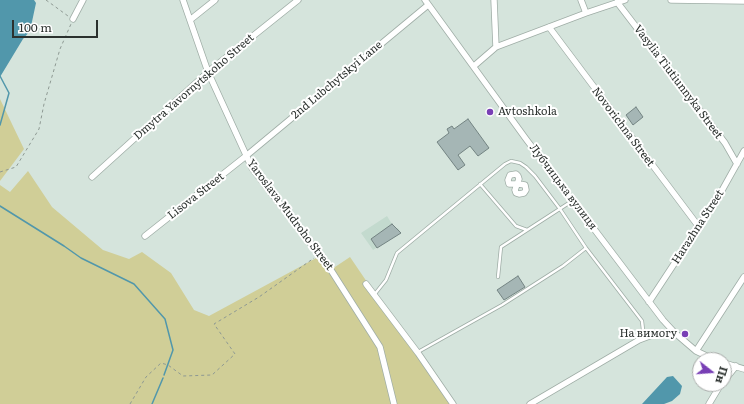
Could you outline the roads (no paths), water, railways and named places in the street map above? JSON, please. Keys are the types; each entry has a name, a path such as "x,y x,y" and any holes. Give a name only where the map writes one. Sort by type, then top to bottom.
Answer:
{"street":[{"path":"73,19 83,0"},
{"name":"Yaroslava Mudroho Street","path":"183,0 208,72 252,168 320,255 380,347 394,404"},
{"path":"190,20 215,0"},
{"name":"Dmytra Yavornytskoho Street","path":"92,177 208,72 298,0"},
{"path":"494,0 496,47"},
{"path":"581,0 586,13"},
{"path":"474,66 496,47 625,0"},
{"path":"671,0 744,1"},
{"name":"Лубчицька вулиця","path":"426,2 650,302 675,333 696,351"},
{"name":"2nd Lubchytskyi Lane","path":"246,156 426,2"},
{"name":"Vasylia Tiutiunnyka Street","path":"617,2 725,143 737,164"},
{"name":"Novorichna Street","path":"549,27 699,227"},
{"name":"Harazhna Street","path":"650,302 699,227 744,151"},
{"name":"Lisova Street","path":"145,236 246,156"},
{"path":"696,351 744,277"},
{"path":"366,284 418,352 453,404"},
{"path":"530,404 639,340 655,334 675,333"},
{"path":"732,365 744,369"},
{"path":"732,371 736,366"},
{"path":"709,404 716,392"}],"lane":[{"path":"374,295 386,280 397,253 480,184 505,164 512,161 520,163 535,176 560,209 586,248 642,321 642,330 639,340"},
{"path":"480,184 516,226 528,230"},
{"path":"498,277 501,247 573,200"},
{"path":"418,352 502,305 563,266 586,248"}],"water":[{"path":"0,0 34,0 36,3 30,31 23,39 0,77"},
{"path":"673,376 682,386 680,394 672,401 664,404 642,404 667,377"}],"waterway":[{"path":"0,76 9,93 0,125"},
{"path":"0,206 81,258 134,284 165,319 173,350 164,375"},
{"path":"152,404 163,378"}],"place":[{"name":"Avtoshkola","path":"490,112"},
{"name":"На вимогу","path":"685,334"}]}
